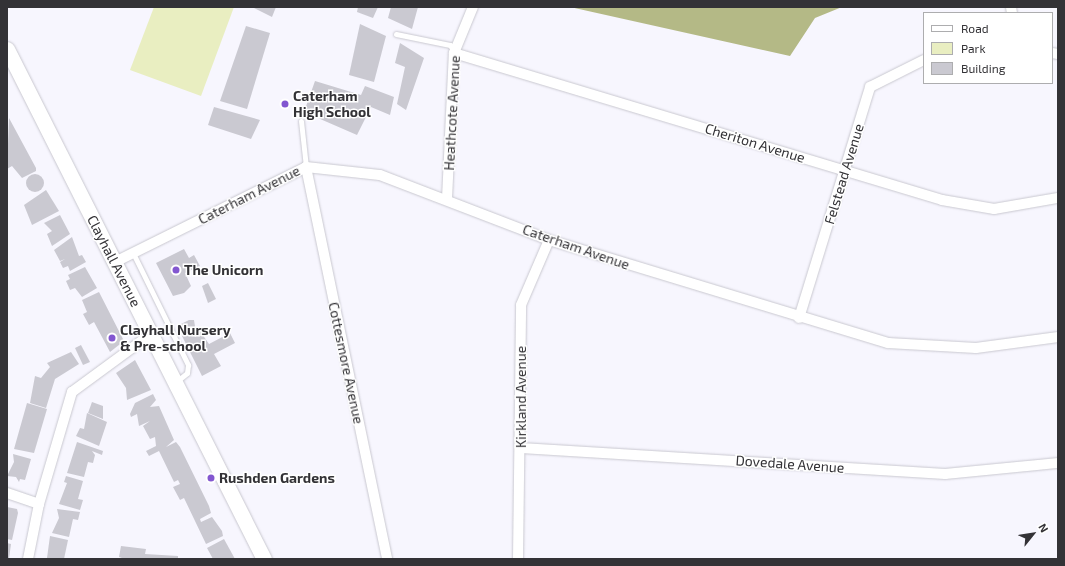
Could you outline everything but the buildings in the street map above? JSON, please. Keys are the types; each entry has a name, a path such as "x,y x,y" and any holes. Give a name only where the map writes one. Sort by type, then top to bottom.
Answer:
{"street":[{"name":"Heathcote Avenue","path":"447,198 454,53 473,7"},
{"name":"Clayhall Avenue","path":"7,50 264,559"},
{"name":"Cheriton Avenue","path":"454,53 942,200 994,209 1058,198"},
{"name":"Felstead Avenue","path":"800,318 870,87 923,60"},
{"name":"Caterham Avenue","path":"115,262 306,167 380,175 447,198 549,240 800,318 888,343 933,349 976,348 1058,337"},
{"name":"Cottesmore Avenue","path":"306,167 387,559"},
{"name":"Kirkland Avenue","path":"518,559 521,448 522,304 549,240"},
{"path":"28,559 38,504 72,392 151,334"},
{"name":"Dovedale Avenue","path":"521,448 945,474 1058,464"},
{"path":"7,493 38,504"}],"lane":[{"path":"396,34 450,45 454,53"},
{"path":"301,121 306,167"},
{"path":"133,254 188,365 185,376 175,383"}],"green space":[{"path":"154,7 234,7 201,96 130,70"},
{"path":"570,7 842,7 815,18 790,56"}],"place":[{"name":"Caterham High School","path":"285,104"},
{"name":"The Unicorn","path":"176,270"},
{"name":"Clayhall Nursery & Pre-school","path":"112,338"},
{"name":"Rushden Gardens","path":"211,478"}]}
